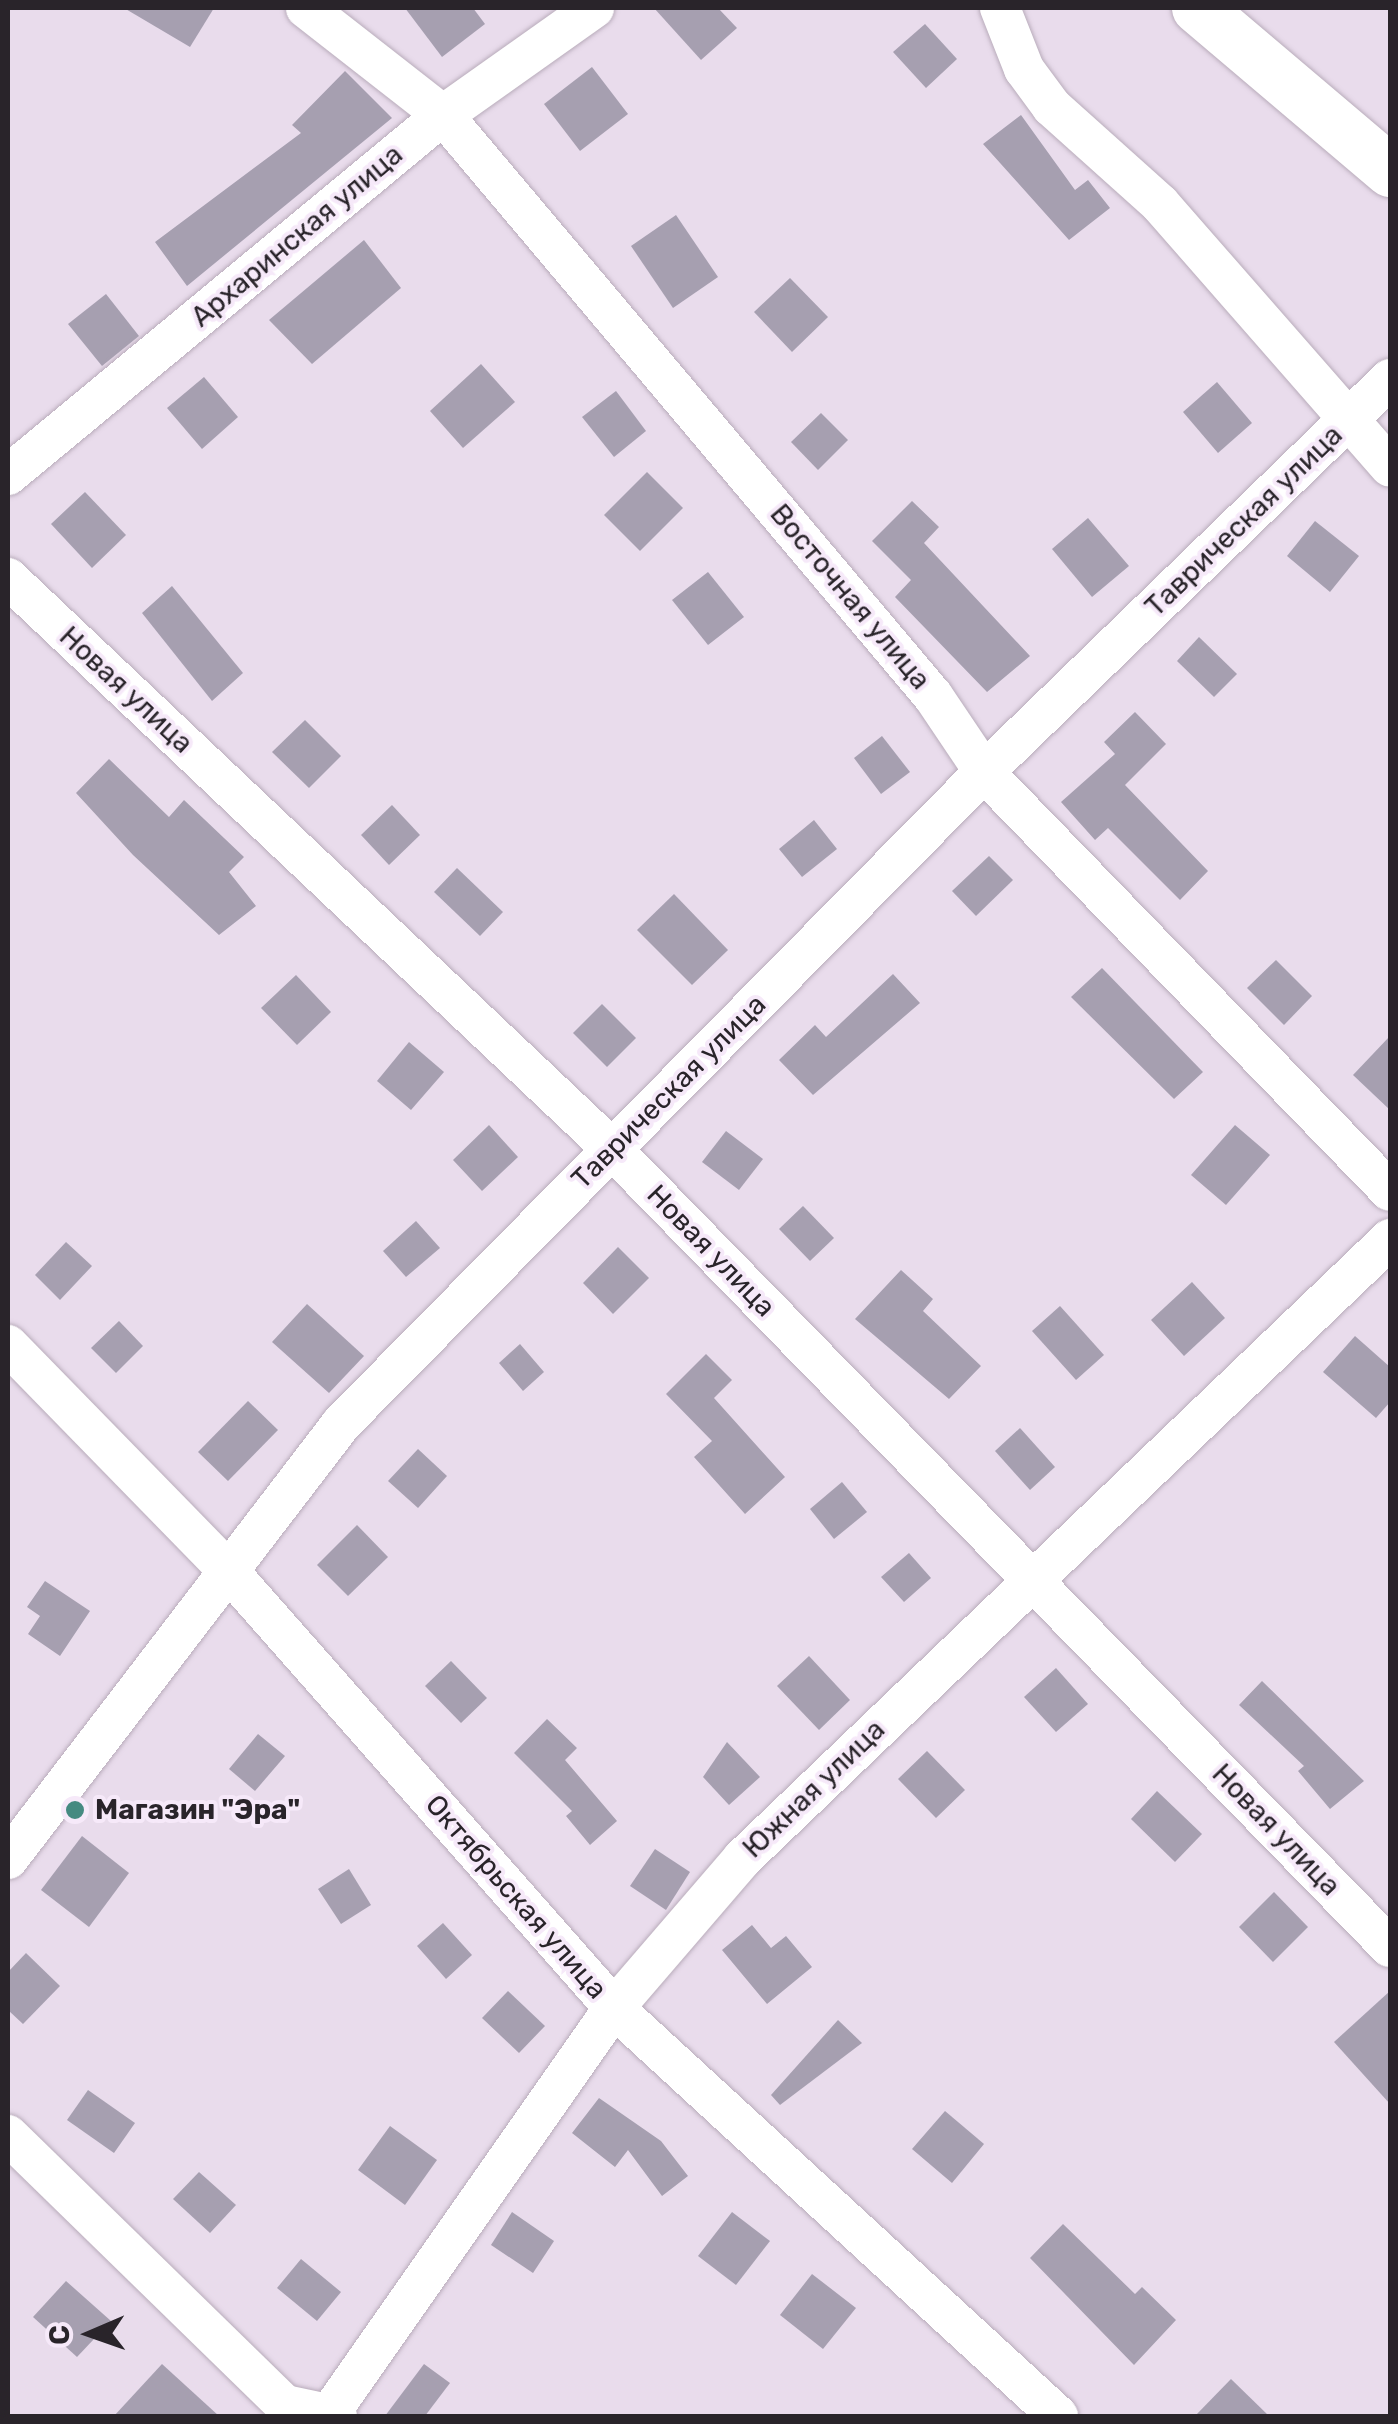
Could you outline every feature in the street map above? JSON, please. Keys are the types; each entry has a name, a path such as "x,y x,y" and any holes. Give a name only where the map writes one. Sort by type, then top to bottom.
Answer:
{"main road":[{"path":"1198,8 1390,171"}],"street":[{"name":"Восточная улица","path":"306,8 443,115 920,681 984,772 1390,1191"},
{"name":"Архаринская улица","path":"8,475 443,115 594,8"},
{"path":"1000,8 1024,68 1052,108 1160,204 1345,423 1390,467"},
{"name":"Таврическая улица","path":"8,1858 225,1567 342,1423 984,772 1390,379"},
{"name":"Новая улица","path":"8,578 612,1150 1390,1947"},
{"name":"Южная улица","path":"332,2415 614,2008 742,1859 1390,1239"},
{"name":"Октябрьская улица","path":"8,1345 225,1567 614,2008 1058,2416"},
{"path":"8,2135 276,2398 302,2414 332,2415"}],"building":[{"path":"124,8 214,8 190,47"},
{"path":"405,8 473,8 485,24 442,57"},
{"path":"654,8 718,8 737,28 701,60"},
{"path":"925,24 957,59 926,88 893,52"},
{"path":"592,67 628,114 580,151 544,104"},
{"path":"345,71 392,118 187,286 155,242 301,133 292,125"},
{"path":"1021,115 1075,190 1088,180 1110,208 1069,240 983,144"},
{"path":"676,215 718,277 673,308 631,246"},
{"path":"364,240 401,288 312,364 269,320"},
{"path":"790,278 828,317 792,352 754,312"},
{"path":"106,294 139,336 102,366 68,324"},
{"path":"481,364 515,402 463,448 430,411"},
{"path":"204,377 238,417 202,449 167,408"},
{"path":"1217,382 1252,423 1218,453 1183,412"},
{"path":"616,391 646,431 614,457 582,417"},
{"path":"821,413 848,440 818,470 791,442"},
{"path":"647,472 683,508 640,551 604,515"},
{"path":"85,492 126,535 92,568 51,524"},
{"path":"912,501 939,527 924,543 1030,656 987,692 895,597 911,580 872,541"},
{"path":"1088,518 1129,566 1092,597 1052,549"},
{"path":"1315,521 1359,556 1330,592 1287,556"},
{"path":"708,572 744,617 708,645 672,600"},
{"path":"172,586 243,673 212,701 142,613"},
{"path":"1199,637 1237,674 1214,697 1177,661"},
{"path":"1135,712 1166,744 1125,785 1208,871 1180,900 1108,828 1095,840 1061,802 1115,754 1104,742"},
{"path":"305,720 341,756 309,788 272,752"},
{"path":"882,736 910,772 881,794 854,758"},
{"path":"109,759 169,817 184,800 244,857 229,872 256,906 219,935 133,855 76,793"},
{"path":"392,805 420,835 389,865 361,835"},
{"path":"814,820 837,849 802,877 779,849"},
{"path":"989,856 1013,880 976,916 952,891"},
{"path":"457,868 503,912 480,936 434,892"},
{"path":"674,894 728,950 692,985 637,930"},
{"path":"1276,960 1312,996 1284,1025 1247,988"},
{"path":"1102,968 1203,1072 1174,1099 1071,997"},
{"path":"893,974 920,1003 813,1095 779,1060 815,1025 826,1037"},
{"path":"296,975 331,1012 297,1045 261,1008"},
{"path":"602,1004 636,1038 607,1067 573,1033"},
{"path":"1390,1036 1390,1110 1353,1075"},
{"path":"409,1042 444,1072 411,1110 377,1081"},
{"path":"489,1125 518,1157 482,1191 453,1160"},
{"path":"1235,1125 1270,1155 1226,1205 1191,1175"},
{"path":"726,1131 763,1159 739,1190 702,1162"},
{"path":"803,1206 834,1238 810,1261 779,1229"},
{"path":"416,1221 440,1248 406,1277 383,1251"},
{"path":"66,1242 92,1266 60,1300 35,1275"},
{"path":"618,1247 649,1278 613,1314 583,1283"},
{"path":"901,1270 933,1299 923,1311 981,1366 949,1399 855,1319"},
{"path":"1192,1282 1225,1318 1184,1356 1151,1320"},
{"path":"307,1304 364,1356 329,1393 272,1342"},
{"path":"1060,1306 1104,1355 1076,1380 1032,1331"},
{"path":"119,1321 143,1346 116,1373 91,1348"},
{"path":"1355,1336 1390,1367 1390,1402 1376,1418 1323,1372"},
{"path":"520,1344 544,1372 523,1391 499,1363"},
{"path":"706,1354 732,1380 714,1398 785,1477 745,1514 694,1457 712,1441 666,1394"},
{"path":"248,1401 278,1430 228,1481 198,1452"},
{"path":"1020,1428 1055,1467 1030,1490 995,1451"},
{"path":"418,1449 447,1476 418,1508 388,1481"},
{"path":"842,1482 867,1512 834,1539 810,1509"},
{"path":"357,1525 388,1557 348,1596 317,1565"},
{"path":"909,1553 931,1578 904,1602 881,1577"},
{"path":"45,1581 90,1611 60,1656 28,1634 40,1616 27,1607"},
{"path":"809,1656 850,1700 819,1730 777,1686"},
{"path":"451,1661 487,1698 461,1723 425,1686"},
{"path":"1056,1668 1088,1704 1056,1732 1024,1697"},
{"path":"1262,1681 1364,1781 1330,1809 1298,1771 1304,1766 1239,1705"},
{"path":"547,1719 577,1748 565,1760 617,1821 590,1845 566,1816 572,1811 514,1753"},
{"path":"258,1734 285,1756 255,1791 229,1769"},
{"path":"727,1742 760,1777 729,1805 703,1777"},
{"path":"927,1751 965,1790 936,1818 898,1779"},
{"path":"1157,1791 1202,1834 1175,1862 1131,1819"},
{"path":"82,1836 129,1873 89,1927 41,1890"},
{"path":"655,1849 690,1872 666,1910 630,1886"},
{"path":"349,1869 371,1905 341,1924 318,1889"},
{"path":"1274,1892 1308,1927 1273,1962 1239,1927"},
{"path":"443,1923 472,1955 446,1979 417,1946"},
{"path":"752,1925 771,1948 786,1936 812,1967 767,2004 722,1950"},
{"path":"26,1953 60,1986 23,2024 8,2010 8,1972"},
{"path":"508,1991 545,2026 519,2053 482,2018"},
{"path":"1390,1991 1390,2104 1334,2042"},
{"path":"838,2020 862,2043 780,2105 771,2095"},
{"path":"88,2090 135,2123 114,2153 67,2120"},
{"path":"599,2098 661,2141 688,2176 662,2196 628,2150 615,2167 572,2133"},
{"path":"945,2111 984,2144 952,2183 912,2149"},
{"path":"390,2126 437,2160 405,2205 358,2170"},
{"path":"199,2172 236,2205 210,2233 173,2199"},
{"path":"512,2212 554,2241 533,2273 491,2245"},
{"path":"732,2212 770,2241 736,2285 698,2256"},
{"path":"1063,2224 1135,2294 1142,2287 1176,2320 1134,2365 1030,2258"},
{"path":"301,2259 341,2292 317,2321 277,2288"},
{"path":"812,2274 856,2308 823,2349 780,2315"},
{"path":"66,2281 111,2321 77,2357 33,2317"},
{"path":"162,2364 219,2416 114,2416"},
{"path":"424,2364 450,2383 425,2416 385,2416"},
{"path":"1231,2379 1269,2416 1195,2416"}],"place":[{"name":"Магазин \"Эра\"","path":"75,1810"}]}
